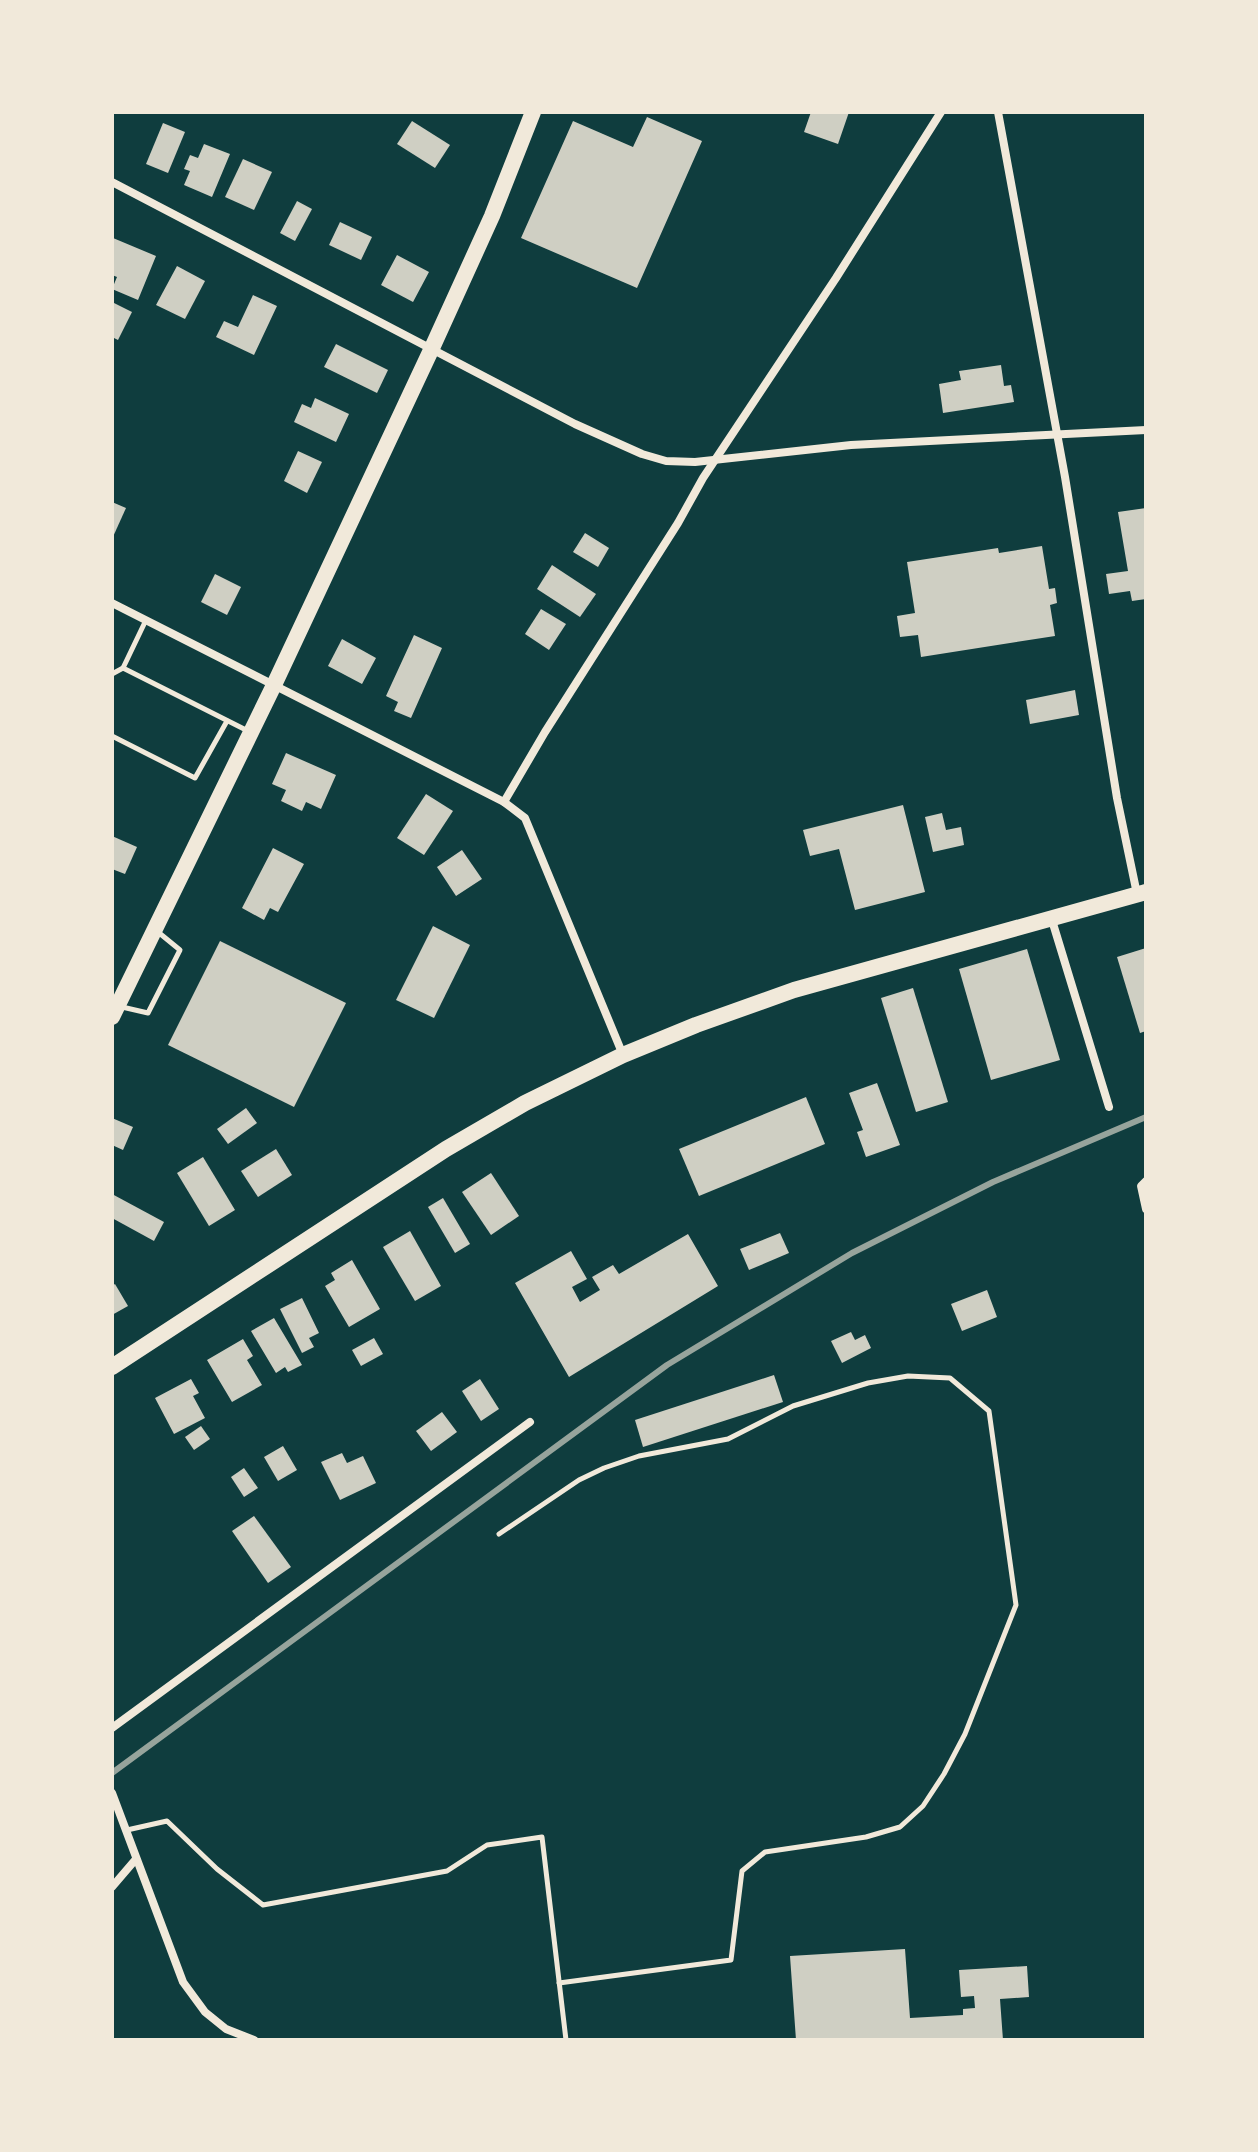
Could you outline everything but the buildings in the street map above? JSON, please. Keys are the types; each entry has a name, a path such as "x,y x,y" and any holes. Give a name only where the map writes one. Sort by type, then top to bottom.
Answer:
{"main road":[{"path":"115,1011 274,685 432,348 492,216 533,112"},
{"path":"112,1367 446,1149 525,1103 623,1055 794,990 1142,893"}],"street":[{"path":"504,802 715,461 941,112"},
{"path":"998,112 1057,434 1114,783 1142,893"},
{"path":"112,182 620,446 666,461 715,461 851,445 1146,430"},
{"path":"112,603 504,802 525,818 623,1055"},
{"path":"1051,917 1109,1107"},
{"path":"1143,1184 1146,1209"},
{"path":"112,1728 530,1422"},
{"path":"112,1793 177,1968 193,1998 226,2029 254,2040"},
{"path":"112,1887 136,1859"}],"lane":[{"path":"112,674 123,668 146,620"},
{"path":"123,668 250,733"},
{"path":"112,736 195,778 227,721"},
{"path":"115,1011 148,1013 180,950 154,928"},
{"path":"499,1534 579,1480 604,1468 639,1456 728,1439 793,1406 868,1383 908,1376 950,1378 989,1411 1016,1605 965,1734 923,1806 900,1827 866,1837 765,1852 742,1871 731,1960 559,1983"},
{"path":"126,1830 167,1821 217,1869 263,1905 447,1871 487,1845 542,1837 566,2040"}],"railway":[{"path":"112,1773 667,1365 852,1253 993,1182 1146,1117"}]}
